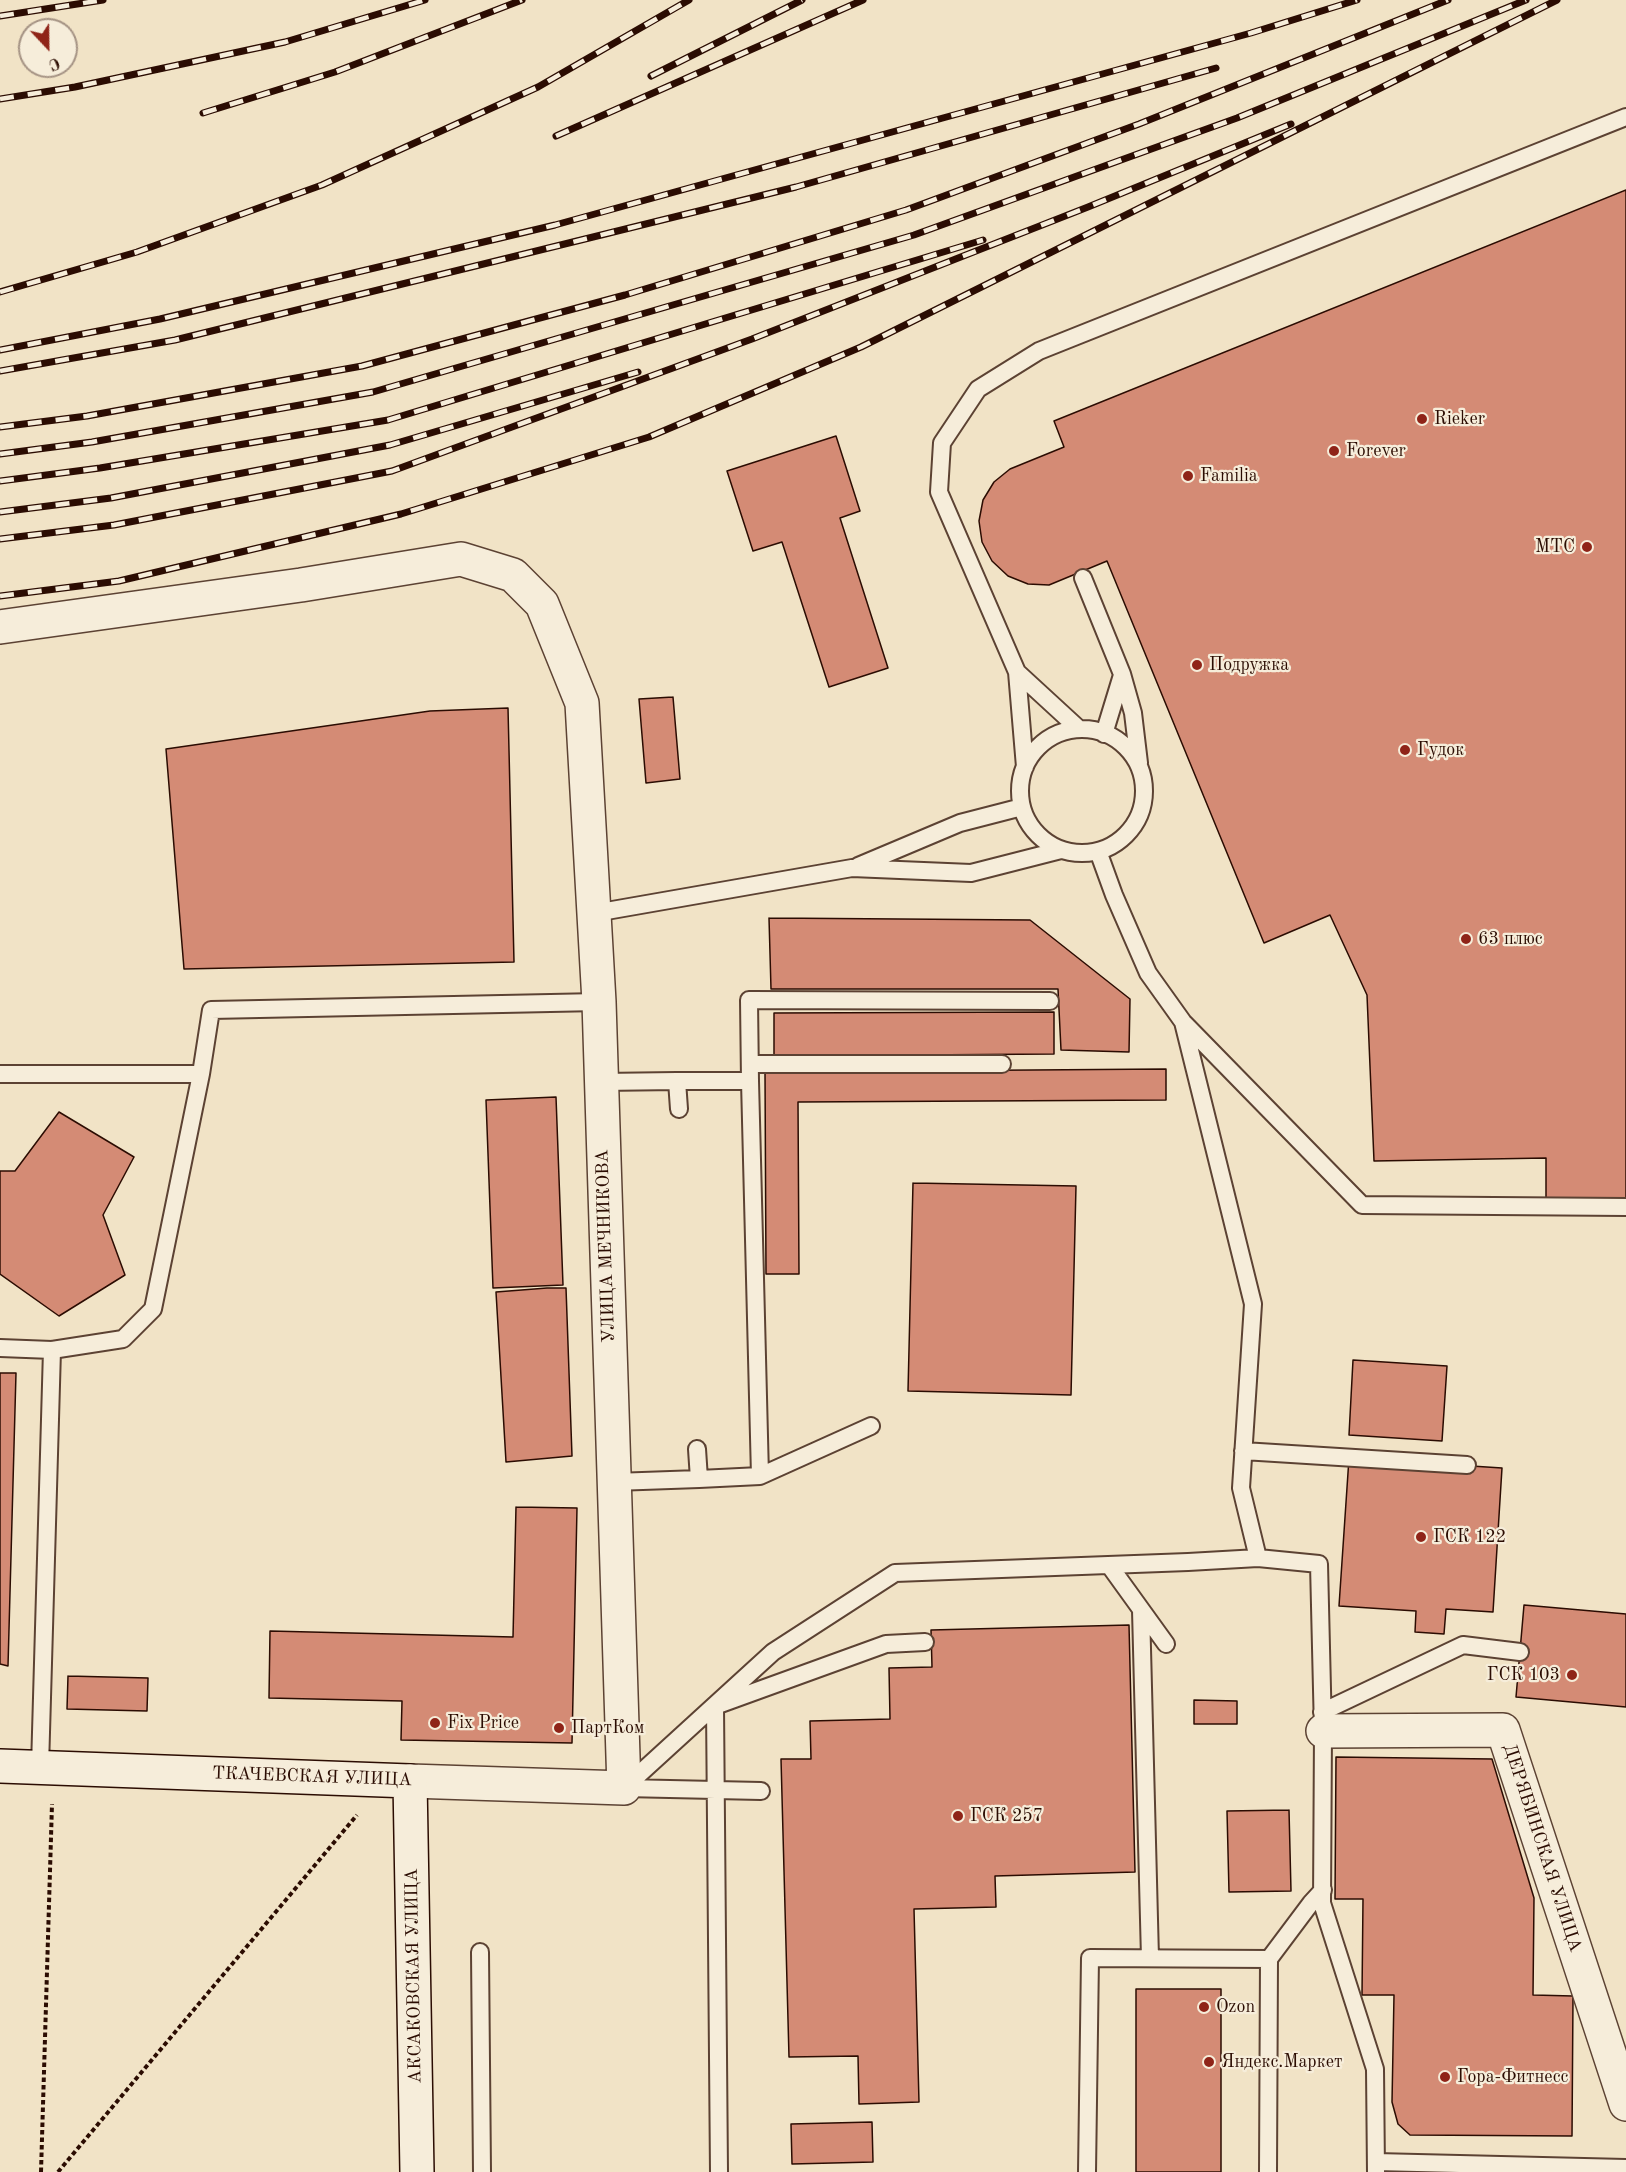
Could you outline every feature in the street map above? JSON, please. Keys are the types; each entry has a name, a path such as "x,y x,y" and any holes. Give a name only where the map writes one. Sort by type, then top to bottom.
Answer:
{"street":[{"name":"УЛИЦА МЕЧНИКОВА","path":"0,627 301,585 460,559 513,574 542,604 582,704 599,1002 624,1788"},
{"name":"ДЕРЯБИНСКАЯ УЛИЦА","path":"1323,1722 1503,1730 1626,2104"},
{"name":"ТКАЧЕВСКАЯ УЛИЦА","path":"0,1766 624,1788"},
{"name":"АКСАКОВСКАЯ УЛИЦА","path":"398,1780 417,2172"}],"lane":[{"path":"1025,767 1017,672 939,492 942,443 978,389 1039,351 1626,117"},
{"path":"1083,578 1122,674 1133,713 1141,772 1144,800 1131,830 1117,842 1098,851 1077,853 1061,850 1046,842 1035,832 1022,807 1020,786 1025,767 1034,752 1047,740 1062,732 1079,729 1096,730 1112,736 1134,756 1141,772"},
{"path":"1017,672 1079,729"},
{"path":"1104,734 1122,674"},
{"path":"852,868 960,823 1022,807"},
{"path":"595,913 852,868 971,873 1061,850"},
{"path":"1098,851 1114,895 1148,973 1183,1022 1362,1205 1626,1207"},
{"path":"760,1476 749,1000 1050,1001"},
{"path":"0,1348 52,1350 123,1339 153,1309 201,1074 211,1010 599,1002"},
{"path":"1183,1022 1253,1304 1241,1488 1258,1558"},
{"path":"601,1082 677,1081 750,1073 1002,1064"},
{"path":"0,1074 201,1074"},
{"path":"677,1081 679,1109"},
{"path":"47,1767 52,1350"},
{"path":"614,1482 760,1476 871,1426"},
{"path":"697,1449 699,1479"},
{"path":"1243,1450 1467,1465"},
{"path":"624,1788 773,1652 895,1573 1258,1558 1319,1564 1323,1722 1322,1903 1375,2069 1376,2167 1626,2168"},
{"path":"1109,1565 1166,1644"},
{"path":"1141,1610 1150,1958"},
{"path":"715,1706 886,1644 925,1642"},
{"path":"1323,1722 1462,1645 1520,1652"},
{"path":"715,1706 719,2172"},
{"path":"624,1788 761,1791"},
{"path":"1268,2172 1269,1959 1323,1890"},
{"path":"480,1952 482,2172"},
{"path":"1087,2172 1090,1958 1269,1959"}],"path":[{"path":"41,2172 47,1767"},
{"path":"58,2172 398,1780"}],"building":[{"name":"Гудок","path":"1626,190 1626,1202 1546,1205 1546,1158 1374,1161 1367,995 1330,915 1264,943 1107,561 1049,585 1028,584 1008,576 992,561 982,542 979,521 983,500 994,482 1010,469 1064,447 1054,421"},
{"path":"836,436 860,511 840,518 888,668 829,687 782,542 753,551 727,471"},
{"path":"673,697 680,779 646,783 639,699"},
{"path":"508,708 514,962 184,969 166,749 430,711"},
{"path":"769,918 1030,920 1130,999 1129,1052 1061,1050 1058,989 771,989"},
{"path":"1054,1012 1054,1054 774,1056 774,1013"},
{"path":"1166,1069 1166,1100 798,1102 799,1274 766,1274 765,1072"},
{"path":"556,1097 563,1285 493,1288 486,1100"},
{"path":"59,1112 134,1157 103,1215 125,1275 59,1316 0,1274 0,1171 15,1171"},
{"path":"913,1183 1076,1186 1071,1395 908,1391"},
{"path":"566,1288 572,1456 506,1462 496,1292"},
{"path":"1353,1360 1447,1366 1442,1441 1349,1435"},
{"path":"0,1373 16,1373 8,1666 0,1664"},
{"name":"ГСК 122","path":"1349,1458 1502,1468 1493,1612 1446,1609 1444,1634 1415,1632 1416,1611 1339,1606"},
{"path":"516,1507 577,1508 572,1743 401,1740 402,1701 269,1698 270,1631 513,1637"},
{"name":"ГСК 103","path":"1524,1605 1626,1614 1626,1707 1516,1697"},
{"name":"ГСК 257","path":"1129,1625 1135,1872 995,1876 996,1907 914,1909 919,2102 859,2104 858,2056 789,2057 781,1759 811,1759 810,1721 890,1719 889,1668 932,1667 931,1630"},
{"path":"68,1676 148,1678 147,1711 67,1709"},
{"path":"1194,1700 1237,1701 1237,1724 1194,1724"},
{"path":"1336,1757 1492,1759 1534,1898 1533,1995 1573,1996 1572,2136 1410,2135 1398,2124 1392,2102 1394,1995 1362,1995 1363,1899 1335,1899"},
{"path":"1289,1810 1291,1891 1229,1892 1227,1811"},
{"path":"1136,1989 1221,1989 1221,2172 1136,2172"},
{"path":"872,2122 873,2162 792,2164 791,2124"}],"railway":[{"path":"0,16 103,0"},
{"path":"0,99 75,87 285,42 425,0"},
{"path":"203,113 335,72 522,0"},
{"path":"0,292 137,252 322,185 538,87 689,0"},
{"path":"651,76 802,0"},
{"path":"556,136 863,0"},
{"path":"0,350 160,319 555,225 1251,33 1357,0"},
{"path":"0,427 87,416 362,366 625,295 906,210 1139,124 1448,0"},
{"path":"0,454 92,442 373,392 914,235 1237,118 1526,0"},
{"path":"0,596 119,581 401,514 649,437 861,347 1557,0"},
{"path":"0,371 175,340 796,187 1216,68"},
{"path":"0,539 114,525 392,471 752,339 1088,207 1291,124"},
{"path":"0,481 100,468 388,420 983,240"},
{"path":"0,512 111,498 390,445 638,372"}],"place":[{"name":"Rieker","path":"1422,419"},
{"name":"Forever","path":"1334,451"},
{"name":"Familia","path":"1188,476"},
{"name":"МТС","path":"1587,547"},
{"name":"Подружка","path":"1197,665"},
{"name":"Гудок","path":"1405,750"},
{"name":"63 плюс","path":"1466,939"},
{"name":"ГСК 122","path":"1421,1537"},
{"name":"ГСК 103","path":"1572,1675"},
{"name":"Fix Price","path":"435,1723"},
{"name":"ПартКом","path":"559,1728"},
{"name":"ГСК 257","path":"958,1816"},
{"name":"Ozon","path":"1204,2007"},
{"name":"Яндекс.Маркет","path":"1209,2062"},
{"name":"Гора-Фитнесс","path":"1445,2077"}]}
